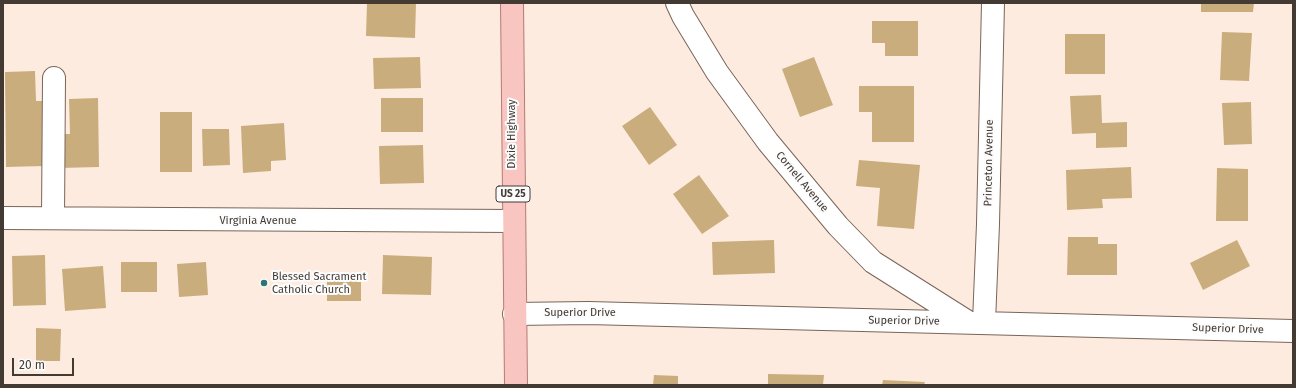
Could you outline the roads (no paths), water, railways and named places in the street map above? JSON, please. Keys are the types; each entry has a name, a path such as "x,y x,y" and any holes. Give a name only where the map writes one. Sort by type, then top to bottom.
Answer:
{"main road":[{"name":"Dixie Highway","path":"512,3 513,221 516,385"}],"street":[{"name":"Cornell Avenue","path":"677,3 683,16 721,78 768,142 838,226 873,262 976,322"},
{"name":"Princeton Avenue","path":"976,322 988,224 993,3"},
{"path":"53,218 54,78"},
{"name":"Virginia Avenue","path":"3,218 213,221 513,221"},
{"name":"Superior Drive","path":"514,314 588,313 1293,331"}],"place":[{"name":"Blessed Sacrament Catholic Church","path":"264,283"}]}
